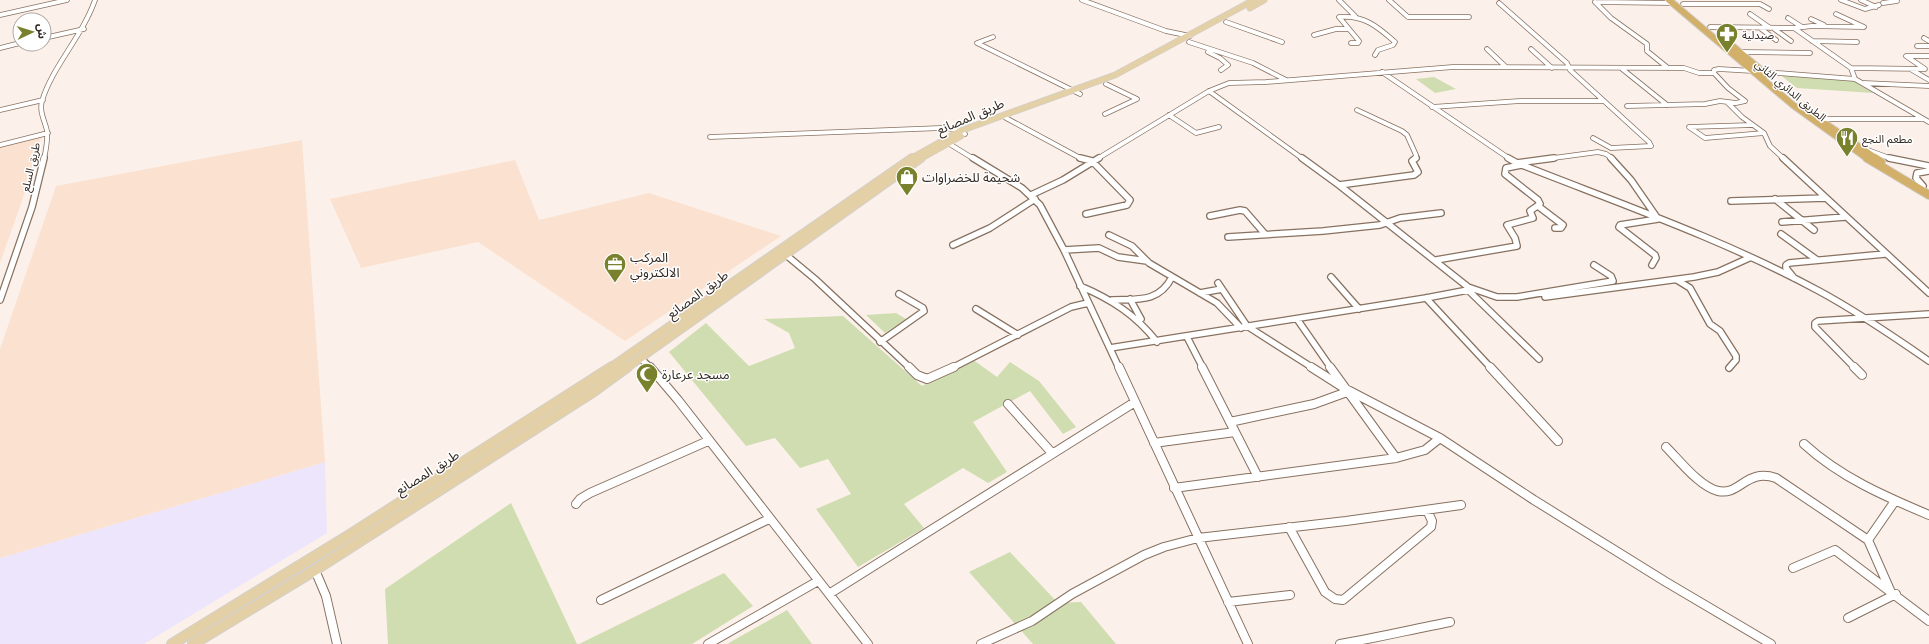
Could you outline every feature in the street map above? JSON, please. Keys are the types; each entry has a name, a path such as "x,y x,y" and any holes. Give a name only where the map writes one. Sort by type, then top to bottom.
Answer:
{"highway":[{"name":"الطريق الدائري الثاني","path":"1676,2 1710,27 1818,119 1893,170 1926,188"},
{"name":"الطريق الدائري الثاني","path":"1676,2 1753,71 1811,120 1846,146 1885,171 1929,195"}],"main road":[{"name":"طريق المصانع","path":"194,644 315,570 594,391 786,255 810,233 909,159 995,117 1106,84 1150,64 1254,0"},
{"name":"طريق المصانع","path":"172,644 351,534 537,416 901,172 963,133 1077,92 1226,22 1264,0"},
{"path":"537,416 544,423"}],"street":[{"path":"0,15 67,0"},
{"name":"طريق السلع","path":"0,300 28,219 46,150 48,133 42,117 41,110 43,100 56,74 84,29 95,0"},
{"path":"1082,0 1189,39 1199,45 1254,63 1286,80"},
{"path":"1339,0 1355,16"},
{"path":"1389,0 1408,18 1469,17"},
{"path":"1841,0 1864,9 1878,6 1861,0"},
{"path":"1883,3 1896,1 1895,0"},
{"path":"1668,68 1647,50 1647,44 1611,18 1594,3 1676,2 1760,4 1769,9"},
{"path":"1499,3 1567,63 1569,68 1649,142 1651,146 1611,148 1593,138"},
{"path":"1750,14 1792,41"},
{"path":"1710,27 1794,28 1864,26 1836,14"},
{"path":"1351,43 1359,42 1339,17 1355,16 1371,21 1395,42 1378,50 1375,56"},
{"path":"1788,18 1802,27"},
{"path":"1811,18 1825,26"},
{"path":"1226,22 1282,42"},
{"path":"1760,28 1776,40"},
{"path":"1794,28 1851,68 1855,78"},
{"path":"52,36 84,29"},
{"path":"1314,35 1336,29 1349,29"},
{"path":"993,37 977,43 1077,92"},
{"path":"1812,40 1857,42"},
{"path":"0,48 12,45"},
{"path":"1199,45 1199,48 1220,58 1228,65 1221,70"},
{"path":"1917,46 1929,46"},
{"path":"1487,49 1506,67"},
{"path":"1531,49 1552,68"},
{"path":"1740,52 1810,54"},
{"path":"1851,68 1926,69 1906,56 1929,56"},
{"path":"953,245 990,228 1033,197 1092,161 1209,91 1229,83 1453,67 1686,68 1702,73 1714,73 1746,102 1728,103 1720,101 1705,104 1627,106"},
{"path":"1621,68 1666,105"},
{"path":"1714,73 1714,70 1719,69 1753,71"},
{"path":"1911,69 1929,80"},
{"path":"1382,72 1432,107 1475,133 1497,151 1519,164 1724,245 1818,290 1868,318 1929,361"},
{"path":"1764,72 1855,78 1929,122"},
{"path":"1862,83 1929,86"},
{"path":"1105,114 1137,99 1106,84"},
{"path":"1209,91 1339,185 1436,260 1468,288 1539,359"},
{"path":"0,110 43,100"},
{"path":"1432,107 1520,100 1604,101"},
{"path":"1728,103 1764,133 1770,146 1885,254 1929,293"},
{"path":"1339,185 1414,175 1418,172 1412,161 1416,158 1416,155 1407,135 1357,110"},
{"path":"1169,115 1196,133 1219,127"},
{"path":"1006,118 1082,159 1092,161 1130,200 1130,203 1086,214"},
{"path":"1818,119 1929,119"},
{"path":"1752,124 1689,127 1705,138 1764,133"},
{"path":"710,137 941,128 963,133"},
{"path":"0,145 48,133"},
{"path":"1849,140 1892,159 1929,166"},
{"path":"948,142 1033,197 1064,250 1248,644"},
{"path":"1538,206 1540,204 1538,200 1505,174 1506,168 1519,164 1598,152 1605,153 1636,184 1658,219"},
{"path":"1926,188 1916,178 1916,175 1917,173 1929,170"},
{"path":"1731,201 1826,198"},
{"path":"1776,199 1814,230"},
{"path":"1538,206 1563,225 1561,228 1555,228"},
{"path":"1436,260 1517,246 1516,241 1507,228 1507,225 1532,218 1530,210 1538,206"},
{"path":"1210,216 1240,210 1245,211 1266,234"},
{"path":"1228,237 1323,231 1380,225 1400,218 1441,213"},
{"path":"1782,222 1845,217"},
{"path":"1652,264 1656,258 1655,255 1619,226 1658,219"},
{"path":"1781,234 1817,260"},
{"path":"1109,235 1136,248 1147,261 1217,303 1244,327 1346,390 1440,438 1558,515 1771,644"},
{"path":"1064,250 1099,248 1118,257 1147,261"},
{"path":"1796,280 1786,268 1786,265 1817,260 1885,254"},
{"path":"786,255 815,279 880,342 917,375 926,379 937,376 1071,307 1088,303"},
{"path":"1110,348 1157,342 1426,298 1468,288 1497,297 1531,299 1677,280 1718,272 1749,258"},
{"path":"1517,297 1613,281 1611,276 1594,265"},
{"path":"1112,300 1148,298 1158,294 1164,290 1172,276"},
{"path":"1331,277 1359,309"},
{"path":"1677,280 1690,288 1710,324 1720,331 1736,356 1736,360 1729,368"},
{"path":"1080,286 1112,300 1144,324"},
{"path":"1200,293 1220,286 1244,327"},
{"path":"880,342 924,310 899,294"},
{"path":"1426,298 1558,441"},
{"path":"1130,299 1144,324 1157,342"},
{"path":"976,309 1018,335"},
{"path":"1862,375 1816,327 1815,323 1818,320 1929,314"},
{"path":"1297,319 1346,390 1396,458"},
{"path":"1187,337 1258,477"},
{"path":"640,358 651,368 678,400 768,519 868,644"},
{"path":"1230,422 1307,406 1346,390"},
{"path":"829,594 1135,402"},
{"path":"1008,404 1052,453"},
{"path":"1154,443 1235,432"},
{"path":"1174,488 1396,458 1426,450 1440,438"},
{"path":"576,504 580,499 590,493 708,441"},
{"path":"1804,444 1831,466 1895,501 1929,515"},
{"path":"1666,447 1702,481 1717,491 1729,490 1758,474 1770,475 1857,530 1868,540 1893,592"},
{"path":"1868,540 1895,501"},
{"path":"982,644 1032,621 1072,594 1144,555 1164,547 1198,538 1461,505"},
{"path":"1289,527 1325,592 1335,599 1343,600 1431,527 1432,521 1427,510"},
{"path":"601,600 768,519"},
{"path":"1794,568 1835,550 1848,558 1929,621"},
{"path":"315,570 325,591 337,644"},
{"path":"708,644 818,581"},
{"path":"1848,618 1893,592"},
{"path":"1228,602 1290,594"},
{"path":"1340,644 1382,641 1391,633 1450,622"}],"shaded area":[{"path":"41,137 22,201 0,263 0,146"},
{"path":"302,140 325,462 0,558 0,349 56,186"},
{"path":"515,160 539,220 649,193 781,236 625,341 478,242 361,268 330,199"},
{"path":"325,462 327,533 144,644 0,644 0,558"}],"green space":[{"path":"1779,74 1850,79 1873,93 1797,88"},
{"path":"1434,77 1456,89 1435,93 1416,79"},
{"path":"896,313 906,319 885,333 866,315"},
{"path":"843,316 922,386 972,359 997,377 1010,362 1039,381 1076,427 1063,434 1030,391 973,422 1007,472 988,483 963,468 904,504 924,528 858,567 816,509 851,494 828,459 800,468 775,438 746,446 669,352 706,323 749,366 795,348 789,333 764,319"},
{"path":"511,503 577,644 388,644 385,589"},
{"path":"1010,552 1058,603 1081,602 1116,644 1033,644 969,572"},
{"path":"724,573 753,606 692,644 579,644"},
{"path":"787,610 812,644 727,644"}],"place":[{"name":"صيدلية","path":"1727,54"},
{"name":"مطعم النجع","path":"1847,158"},
{"name":"شحيمة للخضراوات","path":"907,196"},
{"name":"المركب الالكتروني","path":"615,284"},
{"name":"مسجد عرعارة","path":"647,394"}]}
